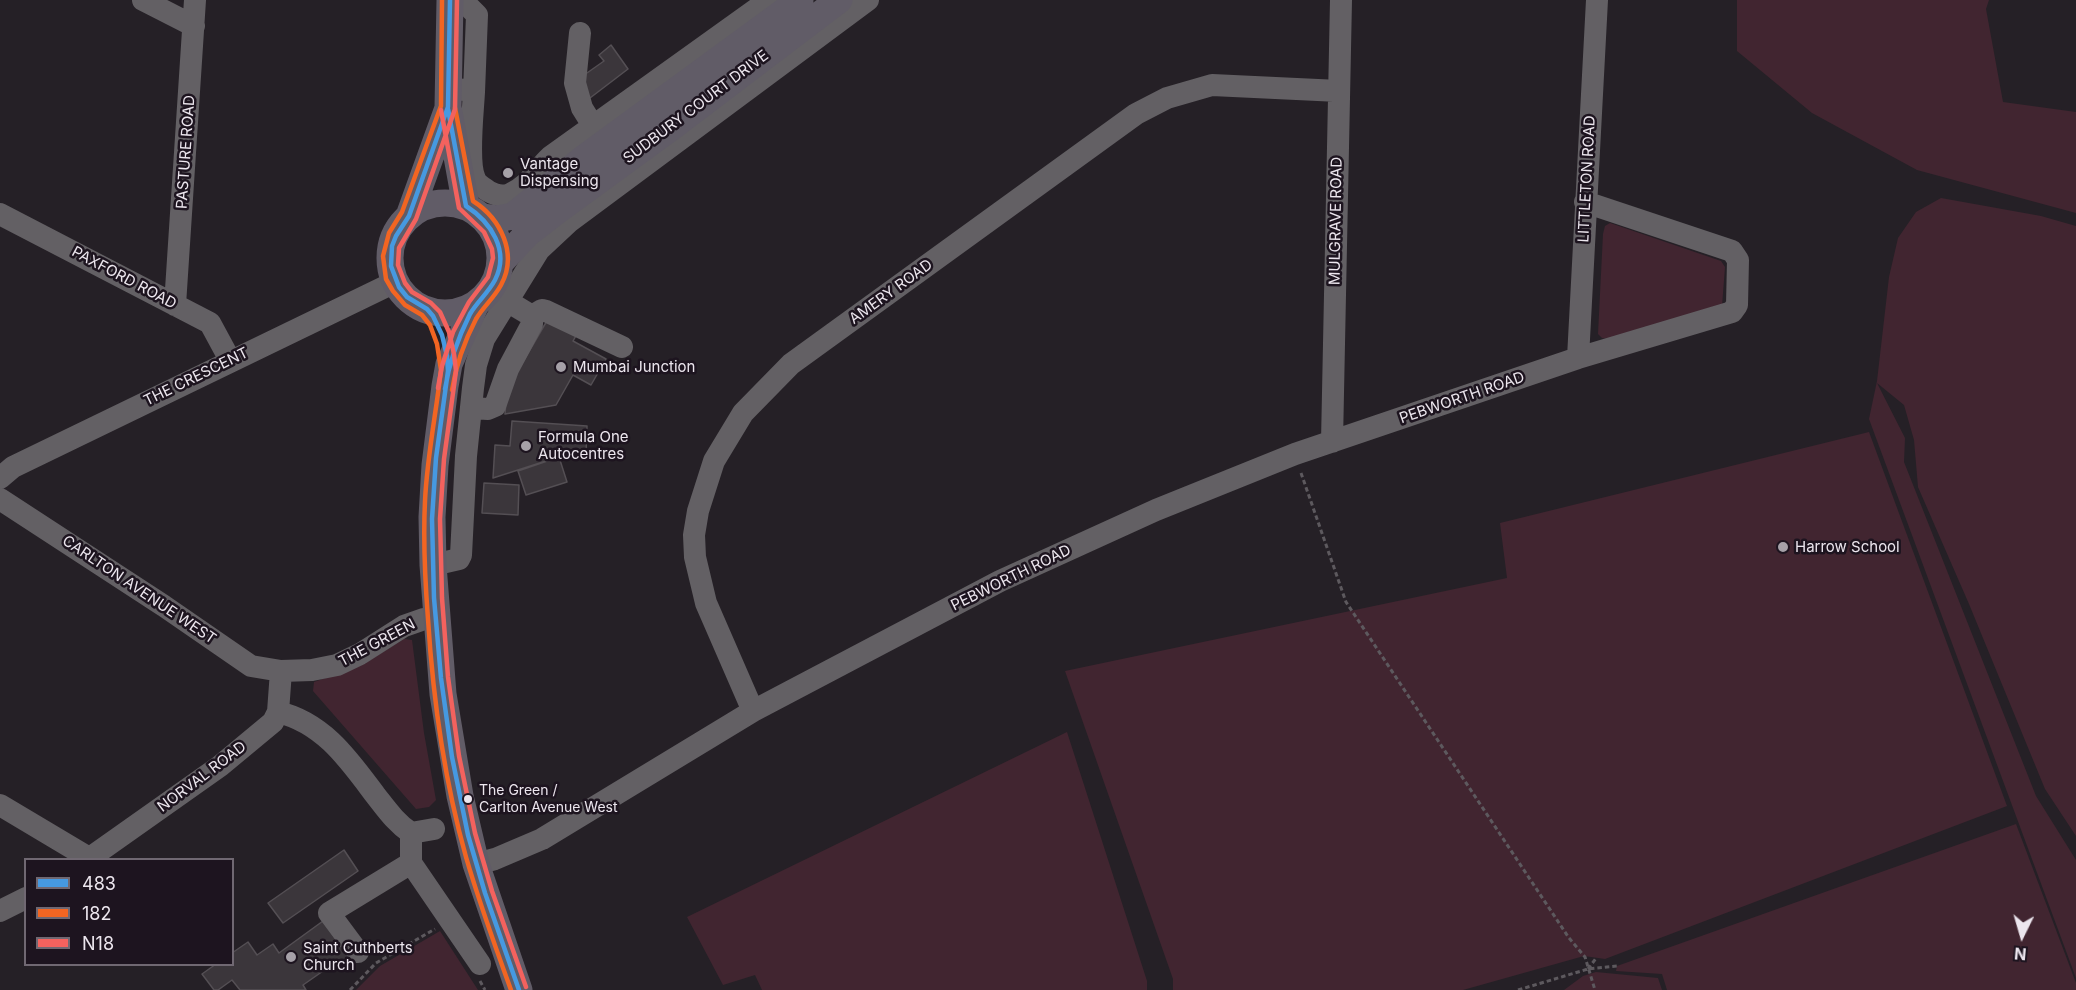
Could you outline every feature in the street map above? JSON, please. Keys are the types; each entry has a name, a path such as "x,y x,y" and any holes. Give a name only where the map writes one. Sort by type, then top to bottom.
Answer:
{"main road":[{"path":"451,0 448,97 474,212 495,235 500,247 500,263 497,278 488,293 476,304 456,312 429,311 408,299 395,282 390,264 391,245 397,230 409,216 426,206 443,202 474,212"},
{"name":"SUDBURY COURT DRIVE","path":"500,263 528,234 567,216 665,116 800,0"},
{"name":"SUDBURY COURT DRIVE","path":"474,212 497,219 513,216 599,135 665,116 839,0"},
{"path":"409,216 448,97"},
{"path":"476,304 447,375 435,465 432,517 433,565 449,741 464,816 476,864 519,990"},
{"path":"429,311 442,335 447,375"}],"street":[{"path":"143,0 194,26"},
{"name":"PASTURE ROAD","path":"175,305 195,0"},
{"path":"451,0 469,7 477,15 472,169 475,180 492,194 510,195 521,188 550,157 599,135 582,108 574,83 580,33"},
{"name":"SUDBURY COURT DRIVE","path":"599,135 769,0"},
{"name":"SUDBURY COURT DRIVE","path":"567,216 868,0"},
{"name":"MULGRAVE ROAD","path":"1332,442 1341,0"},
{"name":"LITTLETON ROAD","path":"1578,358 1596,0"},
{"name":"AMERY ROAD","path":"753,711 706,603 695,557 694,535 698,511 714,461 743,413 791,364 1136,114 1167,98 1212,85 1338,91"},
{"path":"448,97 474,92"},
{"name":"PEBWORTH ROAD","path":"476,864 495,859 542,839 753,711 1000,581 1156,510 1294,454 1578,358 1732,312 1737,305 1738,260 1732,251 1585,202"},
{"name":"PAXFORD ROAD","path":"0,214 210,323 230,360"},
{"path":"433,565 459,559 461,555 472,398 476,365 484,339 539,250 567,216"},
{"name":"THE CRESCENT","path":"0,478 13,467 395,282"},
{"path":"507,301 532,316"},
{"path":"532,316 546,310 622,347"},
{"path":"447,375 488,409 495,406 508,369 532,324 532,316"},
{"name":"CARLTON AVENUE WEST","path":"0,499 251,666 281,671"},
{"name":"THE GREEN","path":"281,671 312,670 337,665 360,654 404,626 424,618 437,618"},
{"path":"281,671 278,712 296,716 312,725 346,756 398,825 411,833 434,828"},
{"name":"NORVAL ROAD","path":"89,858 220,766 273,722 278,712"},
{"path":"0,805 86,858"},
{"path":"411,833 411,863 480,964"},
{"path":"358,952 329,913 411,863"},
{"path":"0,911 24,899"}],"path":[{"path":"1294,454 1346,602 1569,938 1585,957 1595,990"},
{"path":"351,990 376,963 450,920"},
{"path":"1588,969 1597,957"},
{"path":"1518,990 1588,969 1617,966"},
{"path":"1535,990 1537,984"}],"shaded area":[{"path":"1737,0 1989,0 1986,9 2003,102 2076,112 2076,213 1917,170 1812,113 1737,51"},
{"path":"1941,198 2041,216 2076,226 2076,836 2045,789 1918,487 1914,440 1904,405 1877,383 1905,438 1904,462 2036,796 2076,860 2076,978 1869,419 1877,381 1889,277 1898,238 1916,212"},
{"path":"1610,223 1721,261 1725,267 1722,306 1607,339 1602,338 1598,334 1603,234 1605,226"},
{"path":"1869,432 2007,806 1605,959 1584,956 1463,990 1173,990 1173,979 1065,671 1507,578 1500,523"},
{"path":"404,639 412,640 424,733 436,800 429,807 416,809 313,691 314,682 362,665"},
{"path":"1067,732 1147,981 1147,990 762,990 755,975 723,985 687,917"},
{"path":"2016,824 2076,983 2076,990 1667,990 1662,974 1616,971 1617,966"},
{"path":"440,931 478,990 356,990 380,966"},
{"path":"1596,972 1658,978 1662,990 1564,990 1583,976"}],"building":[{"path":"611,45 628,69 590,98 577,80 604,61 599,55"},
{"name":"Mumbai Junction","path":"548,319 577,334 573,341 606,359 591,385 573,375 556,405 505,414 507,389"},
{"path":"512,421 587,426 586,453 574,452 493,478 495,445 510,446"},
{"path":"559,457 567,482 526,495 518,471"},
{"path":"484,483 519,485 518,515 482,513"},
{"path":"344,850 358,871 283,923 268,903"},
{"name":"Saint Cuthberts Church","path":"323,921 351,960 340,968 336,962 303,985 306,990 240,990 232,980 218,990 214,990 202,974 213,966 234,966 234,952 248,942 257,955 273,944 279,953"}],"transit line":[{"name":"182","path":"442,0 441,106 402,212 389,233 383,256 386,279 393,291 405,305 422,315 430,325 437,344 441,370 428,468 424,530 433,679 446,769 458,828 476,891 511,990"},
{"name":"483","path":"450,0 448,107 409,216 392,246 391,266 399,287 407,297 427,309 433,316 442,335 447,356 448,371 436,458 432,519 434,598 441,678 452,757 468,835 485,893 519,990"},
{"name":"N18","path":"457,0 455,109 416,219 399,248 398,265 405,283 412,292 431,303 440,312 449,332 454,354 456,371 444,459 440,519 442,598 448,677 459,756 475,833 492,891 526,987"},
{"name":"182","path":"452,390 458,363 468,336 476,319 501,285 508,261 504,238 499,227 492,217 473,201 455,108"},
{"name":"483","path":"445,389 462,332 470,314 495,280 500,258 496,238 483,220 466,206 448,109"},
{"name":"N18","path":"438,388 442,366 453,332 469,302 488,277 493,258 492,249 484,232 459,208 441,110"}],"place":[{"name":"Vantage Dispensing","path":"508,173"},
{"name":"Mumbai Junction","path":"561,367"},
{"name":"Formula One Autocentres","path":"526,446"},
{"name":"Harrow School","path":"1783,547"},
{"name":"The Green / Carlton Avenue West","path":"468,799"},
{"name":"Saint Cuthberts Church","path":"291,957"}]}
